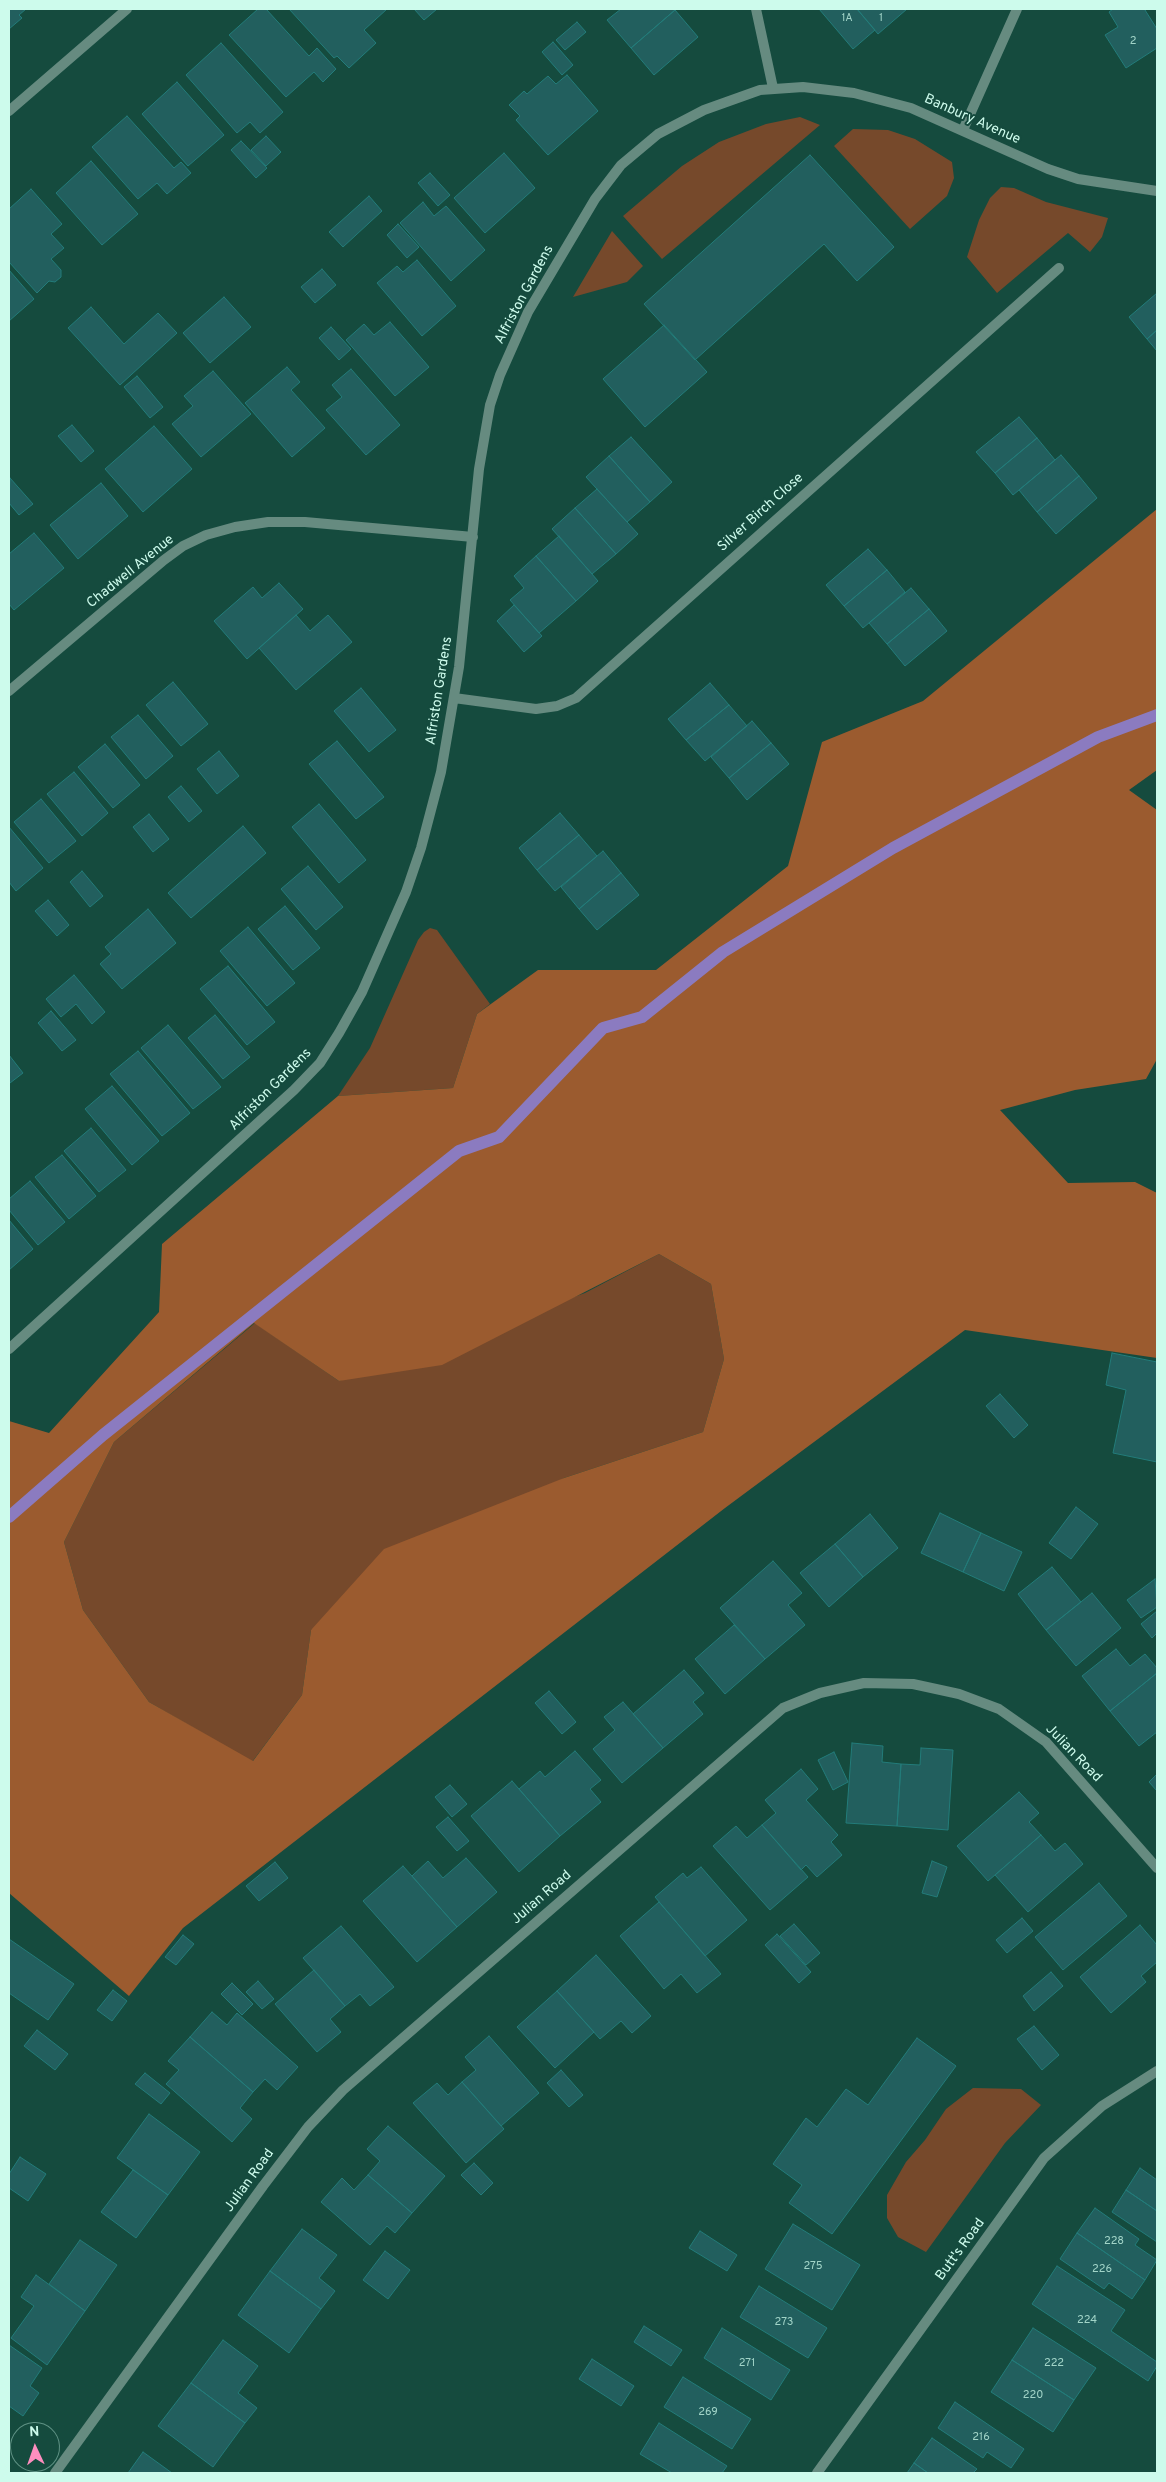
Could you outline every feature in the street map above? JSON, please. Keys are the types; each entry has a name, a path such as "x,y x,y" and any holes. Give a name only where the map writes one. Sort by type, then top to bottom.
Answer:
{"street":[{"path":"9,111 127,9"},
{"path":"756,9 773,88"},
{"path":"963,130 1017,9"},
{"name":"Banbury Avenue","path":"773,88 804,87 854,93 911,108 1048,170 1078,179 1157,191"},
{"name":"Alfriston Gardens","path":"9,1349 294,1090 320,1063 339,1033 362,992 406,892 421,848 441,772 454,698 484,436 490,405 500,375 528,312 595,199 621,165 658,134 704,110 744,95 773,88"},
{"name":"Silver Birch Close","path":"454,698 536,708 557,706 576,698 1059,268"},
{"name":"Chadwell Avenue","path":"9,691 164,560 183,546 206,535 235,527 268,522 305,522 473,537"},
{"name":"Julian Road","path":"55,2473 308,2127 343,2090 783,1708 820,1693 864,1683 913,1684 958,1694 999,1709 1046,1742 1157,1868"},
{"name":"Butt's Road","path":"817,2473 1044,2158 1102,2106 1157,2071"}],"shaded area":[{"path":"800,117 820,125 662,259 623,216 682,166 719,142 766,124"},
{"path":"853,129 888,130 915,139 952,162 954,178 947,196 910,229 834,146"},
{"path":"1001,187 1014,188 1046,202 1108,218 1102,237 1090,252 1068,233 997,293 967,257 979,220 990,198"},
{"path":"612,231 643,266 627,282 573,297"},
{"path":"1157,509 1157,770 1129,790 1157,810 1157,1059 1146,1079 1075,1090 1000,1110 1068,1183 1135,1182 1157,1193 1157,1358 965,1330 725,1508 183,1928 129,1996 9,1893 9,1421 49,1433 159,1312 162,1244 338,1096 453,1088 477,1014 538,970 656,970 788,866 822,742 923,701","holes":["659,1254 711,1284 724,1359 703,1432 564,1478 384,1549 311,1630 302,1695 253,1761 149,1702 83,1610 64,1542 114,1442 254,1323 339,1381 442,1365"]},
{"path":"430,928 437,930 490,1004 477,1014 453,1088 338,1096 370,1048 418,940"},
{"path":"659,1254 711,1284 724,1359 703,1432 564,1478 311,1630 302,1695 252,1762 149,1702 83,1610 64,1542 114,1442 255,1323 339,1381 585,1293"},
{"path":"973,2088 1021,2089 1041,2105 1005,2143 926,2252 898,2237 887,2218 887,2195 906,2162 925,2140 946,2109"}],"building":[{"path":"9,9 26,9 19,15 22,18 9,29"},
{"path":"258,9 266,9 309,56 317,48 336,69 323,82 314,72 286,97 229,35"},
{"path":"289,9 387,9 364,30 376,43 349,68 337,56 334,58"},
{"path":"414,9 437,9 424,20"},
{"path":"621,9 675,10 631,48 607,20"},
{"path":"819,9 857,9 875,30 853,49"},
{"path":"857,9 907,9 878,34"},
{"path":"1113,9 1147,9 1145,10 1157,29 1157,48 1126,68 1105,35 1118,27 1109,12"},
{"path":"675,10 698,37 654,75 631,48"},
{"path":"577,22 586,32 565,50 556,40"},
{"path":"553,42 573,65 562,75 542,52"},
{"path":"221,43 283,112 260,133 250,122 237,133 186,75"},
{"path":"567,75 598,111 548,155 516,120 520,116 509,105 524,91 527,94 548,76 556,84"},
{"path":"177,82 224,135 188,166 142,114"},
{"path":"127,116 174,168 181,162 191,173 167,194 157,183 138,199 92,147"},
{"path":"266,136 281,152 266,166 251,150"},
{"path":"241,141 267,168 256,178 231,150"},
{"path":"504,153 535,188 485,233 454,198"},
{"path":"810,155 894,247 857,281 824,244 695,360 644,304"},
{"path":"91,161 138,214 102,245 56,193"},
{"path":"430,173 450,195 438,206 418,183"},
{"path":"31,189 62,224 51,234 64,248 51,259 61,270 61,277 55,282 49,281 37,293 9,262 9,209"},
{"path":"369,196 382,211 343,247 329,232"},
{"path":"423,202 434,216 446,206 485,250 451,281 400,223"},
{"path":"398,224 419,247 407,258 387,235"},
{"path":"417,260 456,306 422,336 377,283 397,266 403,272"},
{"path":"322,269 336,285 315,303 301,287"},
{"path":"9,270 34,299 9,321"},
{"path":"1157,293 1157,330 1147,339 1129,317"},
{"path":"224,297 251,327 210,363 183,333"},
{"path":"91,307 124,344 158,313 177,333 120,385 68,328"},
{"path":"390,322 429,367 395,396 346,340 364,324 374,335"},
{"path":"664,325 707,372 645,427 603,379"},
{"path":"331,327 351,349 339,360 319,338"},
{"path":"1157,330 1157,351 1147,339"},
{"path":"287,367 300,382 291,390 325,428 292,457 245,403"},
{"path":"351,369 400,425 366,455 326,410 342,397 332,385"},
{"path":"213,371 251,414 201,457 172,424 193,406 184,396"},
{"path":"137,376 163,407 150,418 124,387"},
{"path":"1019,417 1037,438 995,473 976,452"},
{"path":"72,425 94,451 81,462 58,436"},
{"path":"154,426 192,469 143,512 105,469"},
{"path":"631,437 672,482 650,502 609,456"},
{"path":"1037,438 1055,460 1013,495 995,473"},
{"path":"1061,455 1079,476 1037,512 1019,490"},
{"path":"609,456 650,502 627,522 586,477"},
{"path":"1079,476 1097,498 1056,534 1037,512"},
{"path":"10,478 33,504 19,515 9,503"},
{"path":"101,483 128,516 78,559 50,525"},
{"path":"597,489 638,534 616,554 575,508"},
{"path":"575,508 616,554 592,574 552,529"},
{"path":"34,533 64,568 14,610 9,604 9,554"},
{"path":"559,536 598,581 576,601 536,556"},
{"path":"868,549 887,570 844,606 826,585"},
{"path":"536,556 576,601 539,633 510,600 524,588 514,576"},
{"path":"887,570 905,592 863,628 844,606"},
{"path":"279,583 303,609 247,659 214,621 253,587 262,598"},
{"path":"911,588 929,609 887,644 869,623"},
{"path":"514,605 542,636 524,652 497,621"},
{"path":"929,609 947,631 905,666 887,644"},
{"path":"296,615 310,631 328,615 352,642 296,690 259,648"},
{"path":"173,682 208,724 181,746 146,705"},
{"path":"710,683 729,705 686,740 668,719"},
{"path":"361,688 396,730 369,752 334,711"},
{"path":"729,705 747,726 705,761 686,740"},
{"path":"138,715 173,756 146,779 111,737"},
{"path":"752,721 771,743 729,778 711,757"},
{"path":"337,741 384,797 356,819 309,764"},
{"path":"771,743 789,764 747,800 729,778"},
{"path":"105,744 140,785 113,808 78,767"},
{"path":"219,751 239,776 217,794 197,769"},
{"path":"74,772 108,813 82,836 47,794"},
{"path":"181,786 202,811 189,822 168,797"},
{"path":"41,799 76,841 49,863 14,822"},
{"path":"319,804 366,860 339,883 292,827"},
{"path":"560,813 579,835 537,870 519,848"},
{"path":"149,814 169,839 153,852 133,827"},
{"path":"243,826 266,853 191,918 168,893"},
{"path":"9,827 43,868 16,891 9,882"},
{"path":"579,835 597,856 555,891 537,870"},
{"path":"603,851 621,873 579,909 561,887"},
{"path":"308,866 343,907 316,930 281,889"},
{"path":"82,871 103,896 90,907 70,882"},
{"path":"621,873 639,895 597,930 579,909"},
{"path":"48,900 69,925 57,936 35,911"},
{"path":"285,906 320,948 293,970 258,929"},
{"path":"148,909 176,943 122,989 100,964 111,954 105,947"},
{"path":"248,927 295,983 267,1006 220,951"},
{"path":"228,966 275,1022 247,1045 200,989"},
{"path":"74,975 105,1012 92,1024 76,1004 61,1017 46,999"},
{"path":"51,1011 76,1040 62,1051 38,1023"},
{"path":"215,1015 250,1057 223,1079 188,1038"},
{"path":"168,1025 221,1087 193,1109 141,1048"},
{"path":"138,1051 190,1113 162,1136 110,1074"},
{"path":"9,1055 23,1073 10,1083 9,1082"},
{"path":"112,1086 159,1141 132,1165 85,1109"},
{"path":"91,1128 126,1170 99,1192 64,1151"},
{"path":"62,1155 96,1196 69,1219 35,1177"},
{"path":"30,1181 65,1222 38,1245 9,1210 9,1199"},
{"path":"9,1220 33,1249 9,1270"},
{"path":"1112,1353 1157,1362 1157,1462 1113,1453 1126,1390 1106,1385"},
{"path":"1000,1394 1028,1425 1014,1438 986,1406"},
{"path":"1076,1507 1098,1524 1071,1559 1049,1543"},
{"path":"940,1513 981,1533 963,1572 921,1553"},
{"path":"870,1514 898,1548 863,1577 835,1544"},
{"path":"981,1533 1022,1552 1004,1591 963,1572"},
{"path":"835,1544 863,1577 829,1607 800,1573"},
{"path":"773,1561 802,1593 788,1605 805,1625 765,1659 720,1608"},
{"path":"1052,1567 1081,1602 1046,1630 1018,1594"},
{"path":"1155,1579 1157,1607 1141,1618 1127,1600"},
{"path":"1092,1593 1121,1628 1076,1666 1046,1630"},
{"path":"1157,1611 1157,1633 1152,1638 1141,1624"},
{"path":"734,1625 765,1659 725,1694 695,1659"},
{"path":"1116,1649 1130,1666 1145,1654 1157,1668 1157,1673 1110,1711 1082,1676"},
{"path":"684,1670 704,1693 693,1702 703,1714 663,1748 633,1714"},
{"path":"1157,1673 1157,1732 1139,1746 1110,1711"},
{"path":"549,1691 576,1722 562,1734 535,1703"},
{"path":"623,1702 663,1748 622,1783 593,1749 615,1730 604,1717"},
{"path":"852,1743 883,1746 882,1762 901,1764 897,1826 846,1823"},
{"path":"921,1748 953,1750 948,1830 897,1826 901,1764 920,1765"},
{"path":"575,1751 601,1780 590,1789 601,1802 560,1836 519,1789 540,1771 545,1777"},
{"path":"834,1752 848,1782 833,1790 818,1760"},
{"path":"801,1769 818,1789 806,1800 838,1835 831,1842 842,1855 817,1877 806,1865 801,1870 762,1825 776,1813 765,1800"},
{"path":"1157,1774 1157,1791 1149,1782"},
{"path":"512,1781 560,1836 519,1872 471,1816"},
{"path":"450,1785 467,1804 452,1817 435,1797"},
{"path":"1019,1792 1039,1813 1029,1822 1041,1835 988,1881 957,1846"},
{"path":"448,1817 469,1841 457,1851 436,1827"},
{"path":"762,1825 808,1877 770,1910 713,1846 736,1826 747,1838"},
{"path":"1041,1835 1055,1851 1065,1843 1083,1864 1028,1912 995,1875"},
{"path":"466,1858 497,1892 457,1927 412,1876 428,1861 443,1878"},
{"path":"932,1861 947,1867 937,1897 922,1893"},
{"path":"275,1862 288,1878 259,1901 246,1886"},
{"path":"403,1866 457,1927 417,1962 363,1901"},
{"path":"701,1867 747,1920 705,1956 655,1897 683,1873 687,1878"},
{"path":"1099,1883 1127,1916 1063,1970 1035,1937"},
{"path":"659,1902 721,1974 697,1993 681,1974 664,1989 620,1936"},
{"path":"1022,1918 1033,1931 1007,1953 996,1940"},
{"path":"794,1924 820,1953 806,1965 780,1936"},
{"path":"1140,1925 1157,1945 1157,1962 1141,1976 1146,1982 1111,2013 1080,1977"},
{"path":"341,1926 394,1987 370,2006 360,1994 345,2006 303,1958"},
{"path":"777,1934 811,1972 799,1983 765,1945"},
{"path":"183,1935 194,1944 176,1965 165,1957"},
{"path":"9,1939 74,1984 48,2020 9,1993"},
{"path":"596,1955 651,2016 632,2033 621,2021 600,2039 557,1991"},
{"path":"314,1970 345,2006 330,2019 341,2032 317,2052 275,2004"},
{"path":"1051,1972 1063,1986 1034,2011 1023,1996"},
{"path":"258,1981 274,1999 262,2009 246,1992"},
{"path":"232,1983 253,2004 242,2015 221,1994"},
{"path":"113,1990 127,2001 112,2021 97,2010"},
{"path":"557,1991 594,2032 555,2068 517,2027"},
{"path":"212,2012 227,2025 237,2013 298,2067 277,2090 265,2079 253,2092 190,2037"},
{"path":"1034,2026 1059,2055 1042,2070 1017,2039"},
{"path":"37,2030 68,2054 55,2070 24,2046"},
{"path":"489,2036 539,2093 501,2126 462,2082 476,2070 465,2057"},
{"path":"190,2037 253,2092 240,2108 252,2119 232,2142 166,2084 179,2070 168,2061"},
{"path":"917,2038 956,2066 832,2234 789,2203 802,2185 773,2164 806,2118 817,2127 846,2089 868,2105"},
{"path":"561,2070 583,2095 569,2107 547,2083"},
{"path":"145,2073 170,2093 161,2104 135,2084"},
{"path":"462,2082 504,2129 466,2163 413,2103 437,2083 448,2095"},
{"path":"149,2114 200,2152 168,2195 117,2158"},
{"path":"388,2126 445,2176 412,2213 368,2175 380,2161 367,2149"},
{"path":"20,2157 46,2174 28,2201 9,2188 9,2174"},
{"path":"474,2163 493,2183 481,2195 461,2175"},
{"path":"1140,2168 1157,2180 1157,2211 1126,2190"},
{"path":"133,2170 168,2195 136,2238 101,2212"},
{"path":"368,2175 412,2213 395,2233 387,2226 370,2245 321,2202 342,2178 354,2190"},
{"path":"1126,2190 1157,2211 1157,2242 1112,2212"},
{"path":"1095,2208 1139,2239 1135,2245 1157,2260 1145,2280 1077,2233"},
{"path":"793,2224 860,2265 832,2310 765,2269"},
{"path":"302,2229 337,2255 319,2278 335,2291 321,2309 270,2271"},
{"path":"700,2231 737,2255 727,2271 689,2248"},
{"path":"1077,2233 1145,2280 1132,2299 1109,2283 1104,2289 1060,2259"},
{"path":"80,2240 117,2265 85,2311 49,2284"},
{"path":"385,2251 410,2270 388,2299 363,2280"},
{"path":"1057,2266 1125,2310 1111,2331 1157,2362 1157,2366 1148,2381 1032,2304"},
{"path":"270,2271 321,2309 289,2353 238,2315"},
{"path":"36,2275 85,2311 47,2365 11,2338 34,2306 21,2297"},
{"path":"759,2286 827,2328 808,2358 740,2317"},
{"path":"644,2326 682,2350 671,2366 634,2342"},
{"path":"722,2328 790,2370 771,2400 704,2358"},
{"path":"1033,2328 1096,2368 1074,2400 1012,2360"},
{"path":"223,2340 258,2366 238,2393 257,2408 245,2423 191,2383"},
{"path":"9,2345 42,2368 30,2386 39,2393 23,2416 9,2406"},
{"path":"592,2359 634,2386 621,2406 579,2379"},
{"path":"1012,2360 1074,2400 1053,2432 991,2392"},
{"path":"683,2377 751,2419 732,2449 664,2407"},
{"path":"191,2383 245,2423 213,2467 158,2426"},
{"path":"955,2402 1024,2449 1011,2468 987,2452 983,2458 938,2428"},
{"path":"659,2423 727,2466 722,2473 672,2473 640,2454"},
{"path":"932,2438 977,2469 973,2473 928,2473 914,2463"},
{"path":"143,2452 172,2473 128,2473"},
{"path":"914,2463 928,2473 907,2473"}],"waterway":[{"path":"9,1517 103,1435 459,1151 499,1137 603,1028 642,1017 723,952 893,848 1098,737 1157,715"}]}
